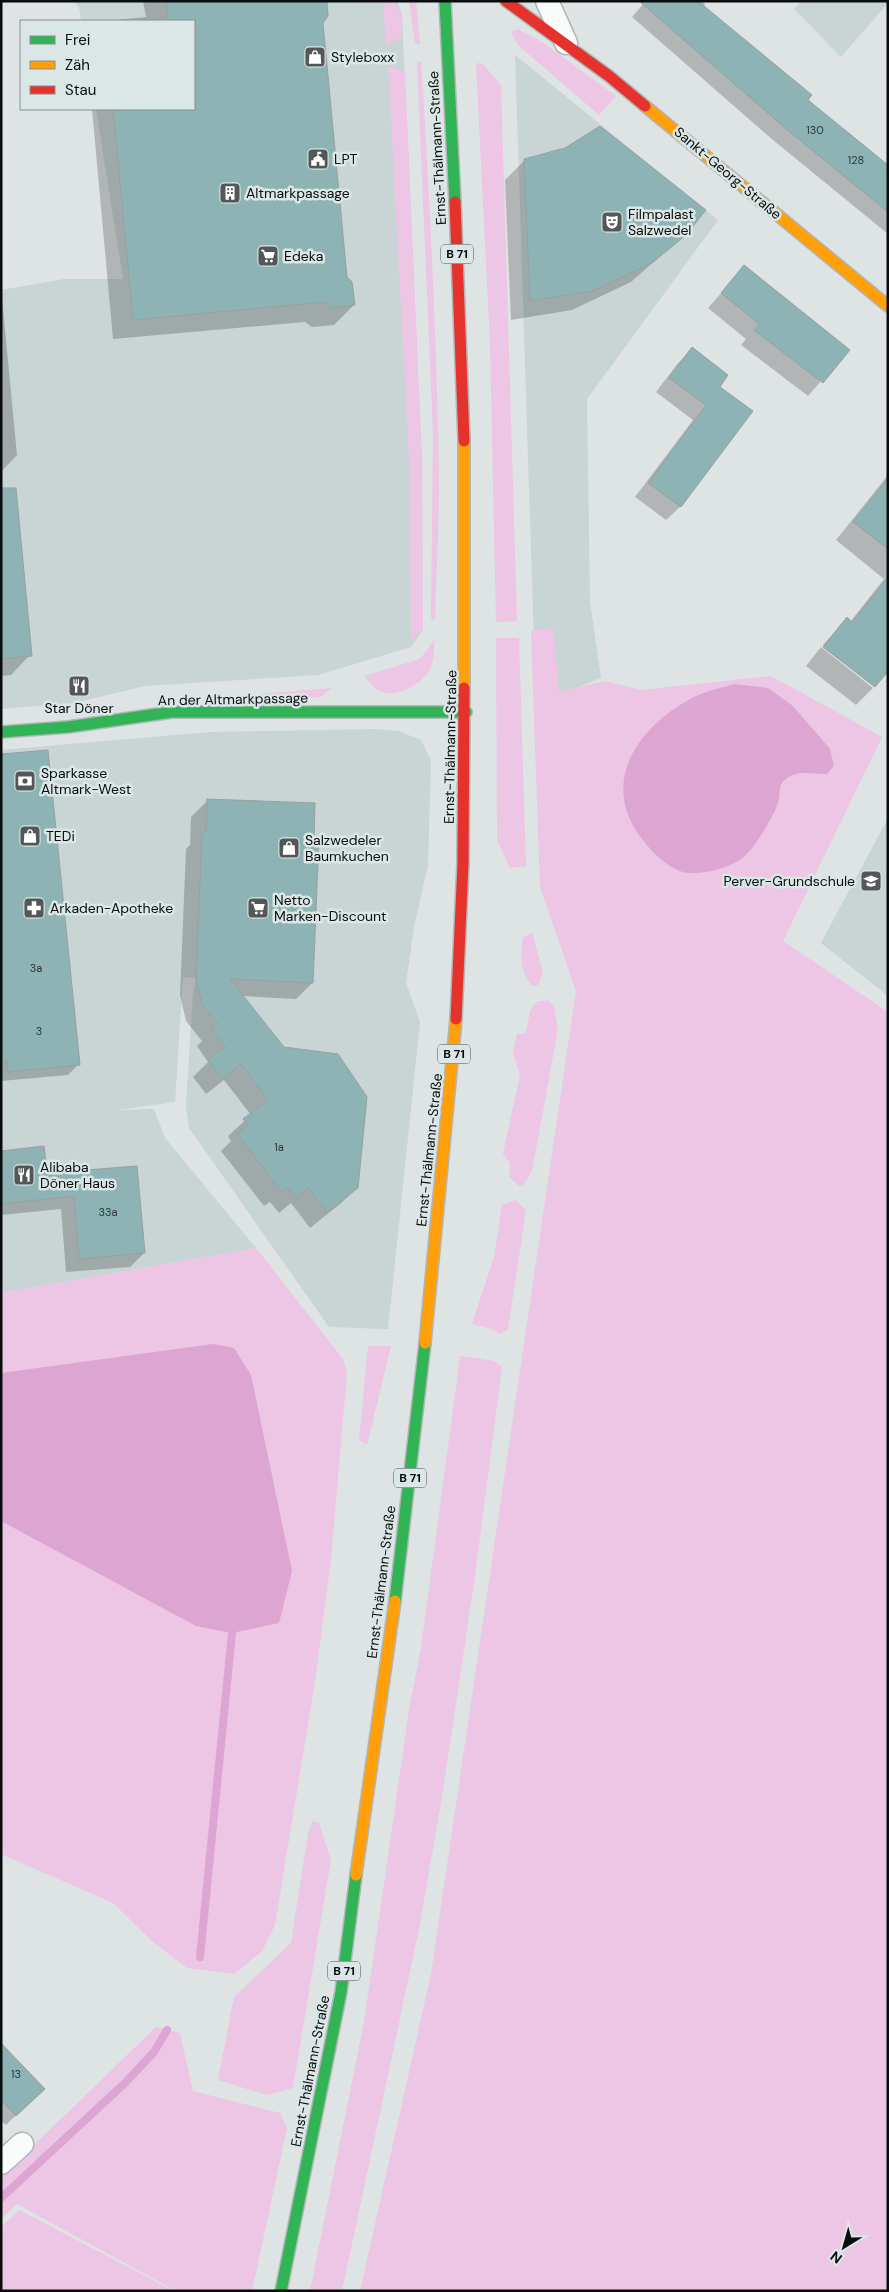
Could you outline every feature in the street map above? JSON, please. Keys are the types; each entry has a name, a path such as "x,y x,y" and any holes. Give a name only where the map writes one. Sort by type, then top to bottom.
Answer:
{"main road":[{"name":"Ernst-Thälmann-Straße","path":"281,2291 341,1992 371,1760 396,1597 415,1436 455,1036 459,978 466,712 464,395 445,1"},
{"name":"Sankt-Georg-Straße","path":"506,1 566,43 630,93 888,306"},
{"name":"An der Altmarkpassage","path":"1,732 68,727 172,712 466,712"}],"street":[{"name":"Sankt-Georg-Straße","path":"547,1 566,43"},
{"path":"1,2163 22,2144"}],"shaded area":[{"path":"74,1 397,1 402,15 422,461 423,630 411,647 318,675 145,686 74,703 1,709 1,290 64,279 123,279 96,110 195,110 195,20 81,20 79,7"},
{"path":"365,1 395,1 401,15 402,37 386,45 383,3 365,4"},
{"path":"409,1 416,1 420,44 415,43"},
{"path":"802,1 888,1 888,3 841,57 794,9"},
{"path":"518,29 542,42 616,96 599,115 518,45 511,32"},
{"path":"515,55 718,220 587,399 590,602 601,678 536,704"},
{"path":"421,61 437,378 439,501 435,620 431,618 433,432 417,63"},
{"path":"476,63 483,64 501,85 517,621 496,622 490,344"},
{"path":"388,66 405,71 422,461 423,630 411,641 409,459"},
{"path":"553,628 559,692 604,681 641,690 771,676 882,737 783,941 888,1012 888,2291 360,2291 431,1974 576,991 540,887 531,631"},
{"path":"496,638 519,638 526,866 510,868 497,840"},
{"path":"435,639 431,667 428,673 412,687 398,692 385,693 376,689 364,676 420,659"},
{"path":"734,684 768,688 793,706 830,749 834,766 827,774 801,773 793,775 784,781 780,788 776,809 756,842 740,860 729,866 709,871 683,872 677,870 654,853 631,822 624,801 624,780 630,760 640,741 655,724 694,697"},
{"path":"332,688 320,697 207,700 208,698"},
{"path":"373,729 398,731 421,740 431,761 428,865 414,927 406,983 420,1022 388,1329 329,1327 189,1128 186,1106 193,992 196,978 183,977 175,1102 117,1110 154,1109 165,1138 256,1248 1,1293 1,750 210,732"},
{"name":"Perver-Grundschule","path":"888,818 888,996 821,943"},
{"path":"532,932 543,972 538,985 533,986 523,970 521,957 523,938"},
{"path":"548,1000 554,1006 558,1029 532,1171 523,1186 519,1186 509,1177 510,1163 503,1154 520,1075 513,1053 517,1034 526,1033 530,1011 536,1002"},
{"path":"516,1200 526,1210 508,1329 500,1334 492,1329 472,1324 494,1257 502,1205"},
{"path":"256,1248 343,1359 347,1373 331,1559 315,1682 275,1925 262,1951 234,1974 187,1968 153,1942 113,1903 1,1854 1,1293"},
{"path":"213,1344 234,1348 251,1375 292,1571 279,1623 232,1633 196,1626 1,1521 1,1373"},
{"path":"368,1346 391,1346 367,1445 359,1440"},
{"path":"460,1357 494,1361 502,1367 474,1583 442,1797 419,1929 342,2291 310,2291 364,2022 409,1710 421,1648"},
{"path":"313,1821 319,1823 331,1860 293,2088 267,2095 218,2080 234,1997 291,1943 308,1833"},
{"path":"156,2027 180,2033 193,2091 280,2113 287,2128 252,2291 176,2291 17,2204 1,2219 1,2177"},
{"path":"19,2210 174,2291 1,2291 1,2227"}],"building":[{"name":"Altmarkpassage","path":"166,1 327,1 328,16 323,23 347,277 352,282 355,305 332,308 325,302 133,320 113,110 195,110 195,20 168,20"},
{"path":"639,1 698,1 812,95 808,100 888,165 888,212 785,128"},
{"name":"Filmpalast Salzwedel","path":"600,126 706,210 686,235 652,263 593,291 530,301 524,159 565,148"},
{"path":"744,265 850,350 823,383 754,330 759,324 721,293"},
{"path":"692,347 728,375 720,387 753,411 681,507 648,483 706,405 669,378"},
{"path":"888,478 888,549 853,522"},
{"path":"1,488 16,488 32,656 1,659"},
{"path":"888,577 888,671 875,687 823,647 847,617 852,622"},
{"path":"48,750 80,1065 8,1072 7,1060 1,1060 1,754"},
{"path":"207,799 315,803 314,839 319,839 313,983 230,979 284,1047 338,1054 367,1097 358,1188 327,1212 308,1188 296,1198 287,1187 281,1191 237,1134 248,1125 243,1119 268,1100 241,1064 223,1079 208,1060 225,1047 212,1029 218,1024 202,1005 196,978 202,832 206,832"},
{"path":"44,1146 47,1173 137,1166 145,1253 79,1259 74,1196 1,1204 1,1151"},
{"path":"1,2043 45,2089 16,2116 1,2100"}],"waterway":[{"path":"200,1957 232,1633"},
{"path":"1,2198 125,2083 154,2052 167,2030"}],"traffic: fast":[{"path":"445,1 455,202"},
{"path":"1,732 68,727 172,712 466,712"},
{"path":"395,1601 425,1343"},
{"path":"281,2291 341,1992 356,1875"}],"traffic: slow":[{"path":"645,106 888,306"},
{"path":"464,441 464,688"},
{"path":"425,1343 456,1019"},
{"path":"356,1875 395,1601"}],"traffic: jam":[{"path":"506,1 609,76 645,106"},
{"path":"455,202 464,441"},
{"path":"456,1019 463,863 464,688"}],"place":[{"name":"Styleboxx","path":"315,57"},
{"name":"LPT","path":"318,159"},
{"name":"Altmarkpassage","path":"230,193"},
{"name":"Filmpalast Salzwedel","path":"612,222"},
{"name":"Edeka","path":"268,256"},
{"name":"Star Döner","path":"79,686"},
{"name":"Sparkasse Altmark-West","path":"25,781"},
{"name":"TEDi","path":"30,836"},
{"name":"Salzwedeler Baumkuchen","path":"289,848"},
{"name":"Perver-Grundschule","path":"871,881"},
{"name":"Arkaden-Apotheke","path":"34,908"},
{"name":"Netto Marken-Discount","path":"258,908"},
{"name":"Alibaba Döner Haus","path":"24,1175"}]}
